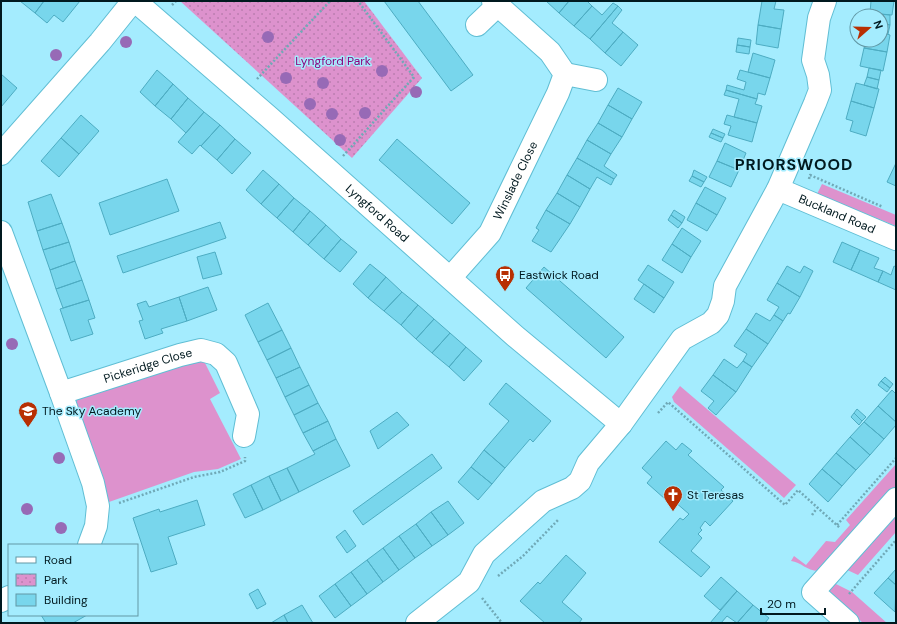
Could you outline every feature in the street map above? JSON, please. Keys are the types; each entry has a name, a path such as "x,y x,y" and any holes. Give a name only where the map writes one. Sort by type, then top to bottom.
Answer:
{"street":[{"name":"Lyngford Road","path":"134,1 243,94 515,336 621,424"},
{"path":"1,154 100,42 134,1"},
{"path":"417,623 470,582 484,554 543,501 572,488 580,481 588,463 621,424 682,339 710,322 718,315 723,301 725,286 778,189 820,90 818,76 813,60 819,18 825,1"},
{"path":"477,25 495,3 550,52 565,74 596,80"},
{"name":"Winslade Close","path":"450,278 490,233 558,93 565,74"},
{"name":"Buckland Road","path":"778,189 896,238"},
{"path":"1,232 93,483 98,511 96,526 90,542"},
{"name":"Pickeridge Close","path":"61,393 180,355 201,350 216,354 226,363 248,414 244,436"},
{"path":"841,617 813,592 896,500"}],"path":[{"path":"243,94 330,1"},
{"path":"330,171 414,77 358,1"},
{"path":"653,419 668,402 785,505 798,490 841,529 831,541 847,555"},
{"path":"98,511 194,477 220,472 245,461 244,436"},
{"path":"837,525 896,458"},
{"path":"812,515 818,508"},
{"path":"495,579 523,556 560,519"},
{"path":"841,617 896,540"},
{"path":"470,582 502,623"}],"green space":[{"name":"Lyngford Park","path":"180,1 364,1 422,78 352,158"},
{"path":"822,184 896,215 896,226 817,194"},
{"path":"188,361 204,361 220,393 210,399 241,459 218,469 194,472 109,502 76,401 82,396"},
{"path":"680,386 796,485 784,498 674,402 672,397"},
{"path":"896,464 896,487 818,571 811,570 791,561 794,556 806,565 826,541 835,542 850,525 846,520"},
{"path":"896,507 896,532 858,575 843,568"},
{"path":"832,582 852,592 887,623 863,623 829,593"}],"building":[{"path":"20,1 44,1 35,13"},
{"path":"44,1 80,1 63,22 54,15 47,23 35,13"},
{"path":"384,1 418,1 473,75 451,91"},
{"path":"546,1 569,1 559,13"},
{"path":"569,1 587,1 592,6 574,26 559,13"},
{"path":"762,1 776,1 774,9 784,10 781,29 758,25"},
{"path":"871,1 894,1 892,15 889,15 889,8 870,8"},
{"path":"613,3 618,6 590,39 574,26 592,6 602,15"},
{"path":"618,6 622,10 612,23 623,32 605,53 590,39"},
{"path":"758,25 781,29 778,48 756,44"},
{"path":"623,32 638,45 621,66 605,53"},
{"path":"738,38 751,40 750,47 737,45"},
{"path":"737,45 750,47 749,54 736,52"},
{"path":"864,48 888,48 887,52"},
{"path":"864,48 887,52 883,71 860,66"},
{"path":"753,53 775,60 770,78 748,72"},
{"path":"869,68 881,70 879,80 867,77"},
{"path":"157,70 173,84 155,106 140,92"},
{"path":"740,70 770,78 765,95 758,93 757,99 726,90 727,85 744,90 746,82 737,79"},
{"path":"1,74 17,88 1,107"},
{"path":"867,77 879,80 877,89 864,85"},
{"path":"856,83 879,89 874,108 851,101"},
{"path":"173,84 188,98 171,119 155,106"},
{"path":"618,88 642,102 632,119 608,105"},
{"path":"726,90 757,99 755,104 762,106 757,123 734,117 739,99 724,95"},
{"path":"188,98 204,112 186,133 171,119"},
{"path":"851,101 874,108 866,136 850,131 853,121 846,119"},
{"path":"608,105 632,119 622,137 598,123"},
{"path":"204,112 220,125 192,154 178,142"},
{"path":"81,115 99,131 79,154 61,138"},
{"path":"727,115 757,123 752,142 728,135 731,126 724,124"},
{"path":"598,123 622,137 611,154 587,140"},
{"path":"220,125 235,139 217,160 201,146"},
{"path":"713,129 725,134 723,138 711,133"},
{"path":"711,133 723,138 721,142 709,137"},
{"path":"61,138 79,154 59,177 41,161"},
{"path":"235,139 251,153 232,174 217,160"},
{"path":"397,139 470,203 452,224 379,160"},
{"path":"587,140 611,154 604,166 617,175 614,179 577,158"},
{"path":"725,143 746,153 739,170 717,161"},
{"path":"577,158 614,179 611,185 597,177 590,189 567,175"},
{"path":"717,161 739,170 731,187 709,177"},
{"path":"896,163 896,186 887,182"},
{"path":"263,170 279,184 261,204 246,190"},
{"path":"694,170 707,177 704,182 692,176"},
{"path":"567,175 590,189 580,207 557,193"},
{"path":"692,176 704,182 701,187 689,181"},
{"path":"167,179 179,211 110,235 99,203"},
{"path":"279,184 294,198 277,218 261,204"},
{"path":"705,187 726,198 717,215 696,203"},
{"path":"557,193 580,207 570,224 546,210"},
{"path":"51,194 62,223 37,231 28,202"},
{"path":"294,198 310,211 293,232 277,218"},
{"path":"696,203 717,215 707,231 687,220"},
{"path":"546,210 570,224 551,252 532,241 539,230 536,228"},
{"path":"674,210 685,217 682,223 671,215"},
{"path":"310,211 326,225 308,245 293,232"},
{"path":"671,215 682,223 678,228 668,220"},
{"path":"220,222 226,238 123,273 117,256"},
{"path":"62,223 69,242 43,250 37,231"},
{"path":"326,225 341,239 324,259 308,245"},
{"path":"682,228 701,241 691,257 672,244"},
{"path":"341,239 357,252 340,272 324,259"},
{"path":"69,242 75,261 50,270 43,250"},
{"path":"842,242 860,250 851,270 833,262"},
{"path":"672,244 691,257 682,273 662,260"},
{"path":"860,250 879,258 874,268 883,271 878,282 851,270"},
{"path":"215,252 222,274 203,279 197,257"},
{"path":"75,261 82,280 56,289 50,270"},
{"path":"370,264 386,277 368,298 353,284"},
{"path":"648,265 674,282 664,298 638,280"},
{"path":"787,266 800,273 804,266 813,271 800,297 777,283"},
{"path":"894,266 896,267 896,290 878,282 883,271 891,275"},
{"path":"544,267 624,337 606,358 526,288"},
{"path":"386,277 402,292 384,311 368,298"},
{"path":"82,280 89,300 63,308 56,289"},
{"path":"777,283 800,297 790,314 788,313 783,321 774,315 779,307 767,300"},
{"path":"644,284 664,298 654,313 634,299"},
{"path":"208,287 217,310 187,321 179,297"},
{"path":"402,292 418,305 401,325 384,311"},
{"path":"179,297 187,321 161,329 163,333 145,339 139,321 143,320 137,304 146,301 149,307"},
{"path":"89,300 95,318 88,320 93,334 71,341 60,309"},
{"path":"268,303 282,330 258,342 245,315"},
{"path":"418,305 434,319 416,339 401,325"},
{"path":"756,313 770,321 774,315 783,321 768,344 746,329"},
{"path":"434,319 450,333 432,353 416,339"},
{"path":"746,329 768,344 752,367 743,361 747,354 734,346"},
{"path":"282,330 291,348 267,360 258,342"},
{"path":"450,333 466,347 449,367 432,353"},
{"path":"466,347 482,361 464,381 449,367"},
{"path":"291,348 300,367 276,378 267,360"},
{"path":"724,359 737,368 743,361 752,367 736,392 713,375"},
{"path":"300,367 309,385 285,397 276,378"},
{"path":"713,375 736,392 716,415 708,408 714,401 701,391"},
{"path":"885,377 893,384 890,388 881,381"},
{"path":"881,381 890,388 887,392 878,385"},
{"path":"506,383 551,421 533,442 530,439 505,468 484,450 509,421 489,404"},
{"path":"309,385 318,403 294,415 285,397"},
{"path":"892,390 896,394 896,422 878,406"},
{"path":"318,403 328,421 303,433 294,415"},
{"path":"878,406 896,422 896,425 884,439 864,422"},
{"path":"857,409 866,417 862,421 854,413"},
{"path":"397,412 409,425 378,449 370,431"},
{"path":"854,413 862,421 859,425 851,417"},
{"path":"328,421 336,439 313,451 303,433"},
{"path":"864,422 884,439 870,455 850,437"},
{"path":"850,437 870,455 856,470 836,453"},
{"path":"336,439 350,466 299,492 287,468 315,454 313,451"},
{"path":"666,441 676,450 682,443 692,451 688,455 724,487 721,490 733,501 710,526 705,521 700,528 702,530 698,534 702,538 691,551 710,567 701,577 659,542 680,518 683,520 689,514 668,496 665,499 647,483 652,477 642,468"},
{"path":"484,450 505,468 492,484 471,467"},
{"path":"836,453 856,470 842,486 822,469"},
{"path":"432,454 442,468 363,525 353,511"},
{"path":"471,467 492,484 478,500 458,482"},
{"path":"287,468 299,492 281,501 269,476"},
{"path":"822,469 842,486 828,502 809,484"},
{"path":"269,476 281,501 263,510 251,485"},
{"path":"251,485 263,510 245,518 233,494"},
{"path":"197,500 205,525 168,537 177,564 151,572 133,518 159,509 160,512"},
{"path":"448,501 464,523 448,535 431,512"},
{"path":"431,512 448,535 432,546 416,524"},
{"path":"416,524 432,546 415,558 399,536"},
{"path":"345,530 356,546 347,553 336,537"},
{"path":"399,536 415,558 399,570 383,548"},
{"path":"383,548 399,570 383,582 367,560"},
{"path":"566,555 586,573 562,602 582,619 579,623 545,623 520,601 538,582 540,584"},
{"path":"367,560 383,582 367,594 351,572"},
{"path":"896,569 896,585 888,578"},
{"path":"351,572 367,594 351,606 335,584"},
{"path":"721,577 737,591 720,610 704,596"},
{"path":"888,578 896,585 895,612 874,593"},
{"path":"335,584 351,606 335,618 319,596"},
{"path":"258,589 266,604 257,609 249,594"},
{"path":"737,591 753,605 737,623 727,616 721,623 710,623"},
{"path":"302,605 313,623 288,623 284,615"},
{"path":"753,605 769,618 765,623 737,623"},
{"path":"284,615 288,623 271,623"},
{"path":"42,616 85,616 73,623 46,623"}],"place":[{"name":"Eastwick Road","path":"505,292"},
{"name":"The Sky Academy","path":"28,428"},
{"name":"St Teresas","path":"673,512"}],"district":[{"name":"PRIORSWOOD","path":"794,164"}]}
